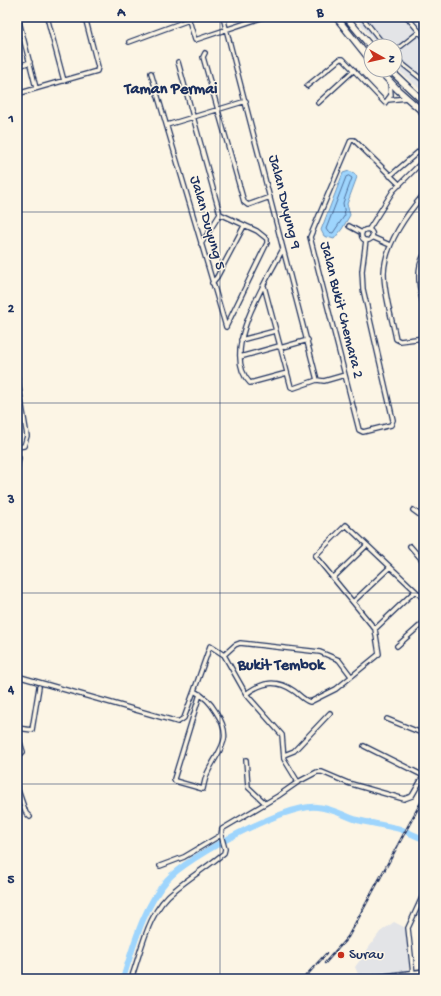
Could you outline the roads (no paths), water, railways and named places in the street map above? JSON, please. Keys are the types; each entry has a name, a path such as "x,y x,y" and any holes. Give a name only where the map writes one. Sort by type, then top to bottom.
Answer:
{"highway":[{"path":"377,979 424,973"}],"street":[{"path":"18,17 36,88"},
{"path":"48,17 64,81"},
{"path":"17,94 97,71 98,67 86,18 92,17"},
{"name":"Jalan Duyung 9","path":"223,17 308,340 317,380"},
{"path":"129,42 189,18 195,40 264,17"},
{"path":"336,17 363,51"},
{"path":"346,17 364,38"},
{"path":"362,17 379,38"},
{"path":"407,17 424,37"},
{"path":"403,45 420,32"},
{"path":"205,53 203,57 244,202 248,205 270,197"},
{"path":"308,86 340,59 343,59 385,103 388,100 407,98"},
{"path":"17,66 30,62"},
{"path":"178,62 220,214 202,244"},
{"path":"403,64 424,81"},
{"path":"318,103 354,70"},
{"name":"Jalan Duyung 5","path":"151,73 226,327 267,241 265,236 244,226"},
{"path":"386,78 424,113"},
{"path":"398,78 424,102"},
{"path":"388,100 391,92 390,82"},
{"path":"167,125 246,101"},
{"name":"Jalan Bukit Chemara 2","path":"366,240 362,271 363,290 394,420 392,424 362,432 359,430 310,236 351,140 354,140 400,185"},
{"path":"390,176 424,147"},
{"path":"362,233 366,229 369,229 393,191 420,164 424,157"},
{"path":"420,164 424,162"},
{"path":"424,194 405,219 390,245 384,272 396,339 400,341 424,338"},
{"path":"212,283 217,278 244,226 220,214"},
{"path":"349,226 362,233 362,236 366,240 372,237"},
{"path":"369,229 373,233 372,237"},
{"path":"372,237 390,245"},
{"path":"283,249 243,330 240,357 243,372 250,383 287,373"},
{"path":"424,255 419,269 421,295 424,308"},
{"path":"264,286 279,347 292,388 317,380 324,381 345,375"},
{"path":"241,340 275,331"},
{"path":"240,357 308,340"},
{"path":"17,376 27,436 24,446 17,447"},
{"path":"17,455 19,458 17,469"},
{"path":"413,510 424,518"},
{"path":"246,694 257,686 273,684 285,686 310,702 336,688 379,654 375,629 315,556 346,525 424,599"},
{"path":"333,578 367,545"},
{"path":"410,546 424,562"},
{"path":"353,602 390,567"},
{"path":"375,629 415,591"},
{"path":"397,646 424,622"},
{"path":"224,655 235,645 240,643 320,652 339,660 351,676"},
{"path":"17,676 178,722 184,718 210,646 224,655 246,694 282,735 284,759 298,782"},
{"path":"17,728 32,730 39,686"},
{"path":"194,691 200,694 209,701 223,722 225,729 224,746 207,774 201,789 174,779 200,694"},
{"path":"284,755 294,751 330,713"},
{"path":"387,719 424,734"},
{"path":"17,732 23,752 17,757 17,766"},
{"path":"131,979 151,922 159,906 174,890 224,853 222,829 298,782 317,772 322,772 348,783 404,799 412,796 424,775 364,746"},
{"path":"246,760 248,787 265,803"},
{"path":"17,787 26,813 30,817"},
{"path":"160,866 184,857 222,837"},
{"path":"413,974 408,928 424,893"}],"water":[{"path":"349,171 354,173 357,177 347,204 350,215 334,239 324,236 321,230 343,173"}],"waterway":[{"path":"123,979 145,914 167,880 195,858 238,833 284,813 303,808 317,807 333,810 357,820 399,829 424,839"}],"railway":[{"path":"325,963 348,937 424,797"},
{"path":"303,979 326,954"}],"place":[{"name":"Surau","path":"341,955"}],"district":[{"name":"Taman Permai","path":"171,90"},
{"name":"Bukit Tembok","path":"281,666"}]}
